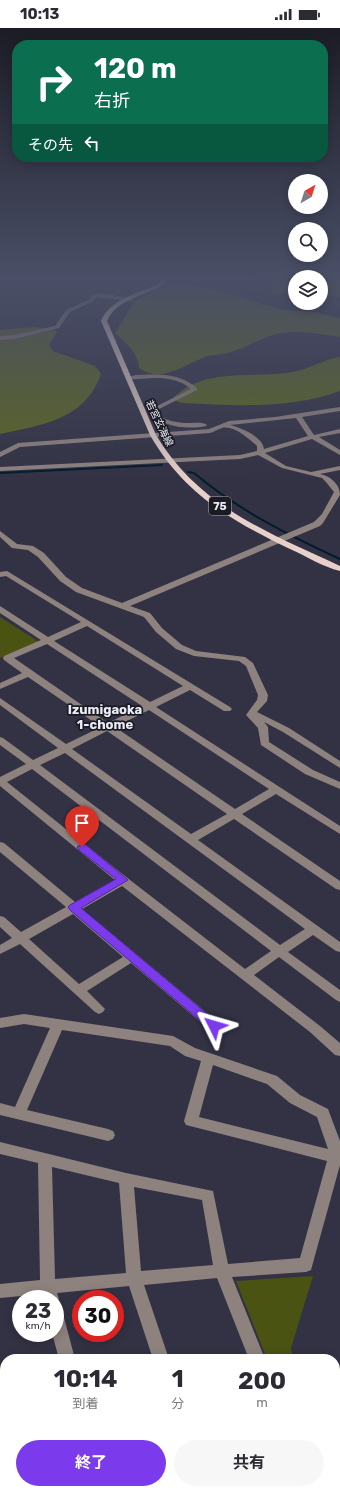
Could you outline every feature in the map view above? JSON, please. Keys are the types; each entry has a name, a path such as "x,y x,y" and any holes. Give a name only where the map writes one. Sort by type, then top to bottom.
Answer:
{"main road":[{"name":"若宮玄海線","path":"114,345 153,435 169,461 183,477 204,495 248,524 340,569"}],"street":[{"path":"128,378 173,378 191,384 195,388 160,405 151,411 153,415 176,424 222,425 241,429 260,445 261,454"},
{"path":"0,455 18,445 210,431 222,425 243,421 298,416 340,409"},
{"path":"298,416 304,423 311,436 330,445 340,453"},
{"path":"0,469 240,457 261,454 311,436 340,431"},
{"path":"124,605 317,524 322,520 339,492 330,480 314,473 284,467 261,454"},
{"path":"314,473 340,468"},
{"path":"0,533 15,546 30,548 41,555 63,579 79,590 124,605 147,615 159,630 179,647 202,655 237,658 250,665 263,695 262,700 252,712"},
{"path":"0,576 7,573 227,709"},
{"path":"0,609 340,831"},
{"path":"87,623 7,658 340,886"},
{"path":"0,686 29,673"},
{"path":"190,686 0,781 123,880 246,974 340,1051"},
{"path":"0,701 340,948"},
{"path":"252,712 286,730 340,765"},
{"path":"252,712 251,715 263,728 264,742 309,772 340,786"},
{"path":"0,740 340,997"},
{"path":"191,839 276,788"},
{"path":"0,846 214,1026"},
{"path":"0,950 123,880"},
{"path":"0,920 99,1009"},
{"path":"246,974 313,929"},
{"path":"78,990 132,957"},
{"path":"0,1023 24,1019 173,1041 190,1052 272,1080 295,1099 323,1113 335,1146 335,1157 306,1265 134,1278 64,1290"},
{"path":"19,1113 59,1023"},
{"path":"208,1059 190,1121 335,1157"},
{"path":"0,1109 108,1135"},
{"path":"0,1148 126,1179 208,1196 222,1271 255,1354"},
{"path":"45,1159 49,1290"},
{"path":"126,1179 134,1278 159,1354"},
{"path":"0,1291 12,1291"},
{"path":"62,1342 66,1354"}],"green space":[{"path":"0,345 49,345 53,351 95,366 101,374 94,389 84,402 73,411 46,423 0,434"},
{"path":"128,345 248,345 225,354 205,357 172,372 164,374 155,374 139,368 137,358"},
{"path":"340,357 340,391 321,397 302,401 263,405 184,403 178,402 173,398 186,388 200,381 230,376 293,372"},
{"path":"0,617 39,642 0,658"},
{"path":"313,1276 291,1348 292,1354 265,1354 236,1281"}],"waterway":[{"path":"0,473 162,465"},
{"path":"188,472 194,473 228,499 264,521 301,541 340,559"}],"district":[{"name":"Izumigaoka 1-chome","path":"105,716"}],"route":[{"path":"82,847 123,880 74,907 214,1026"}]}
